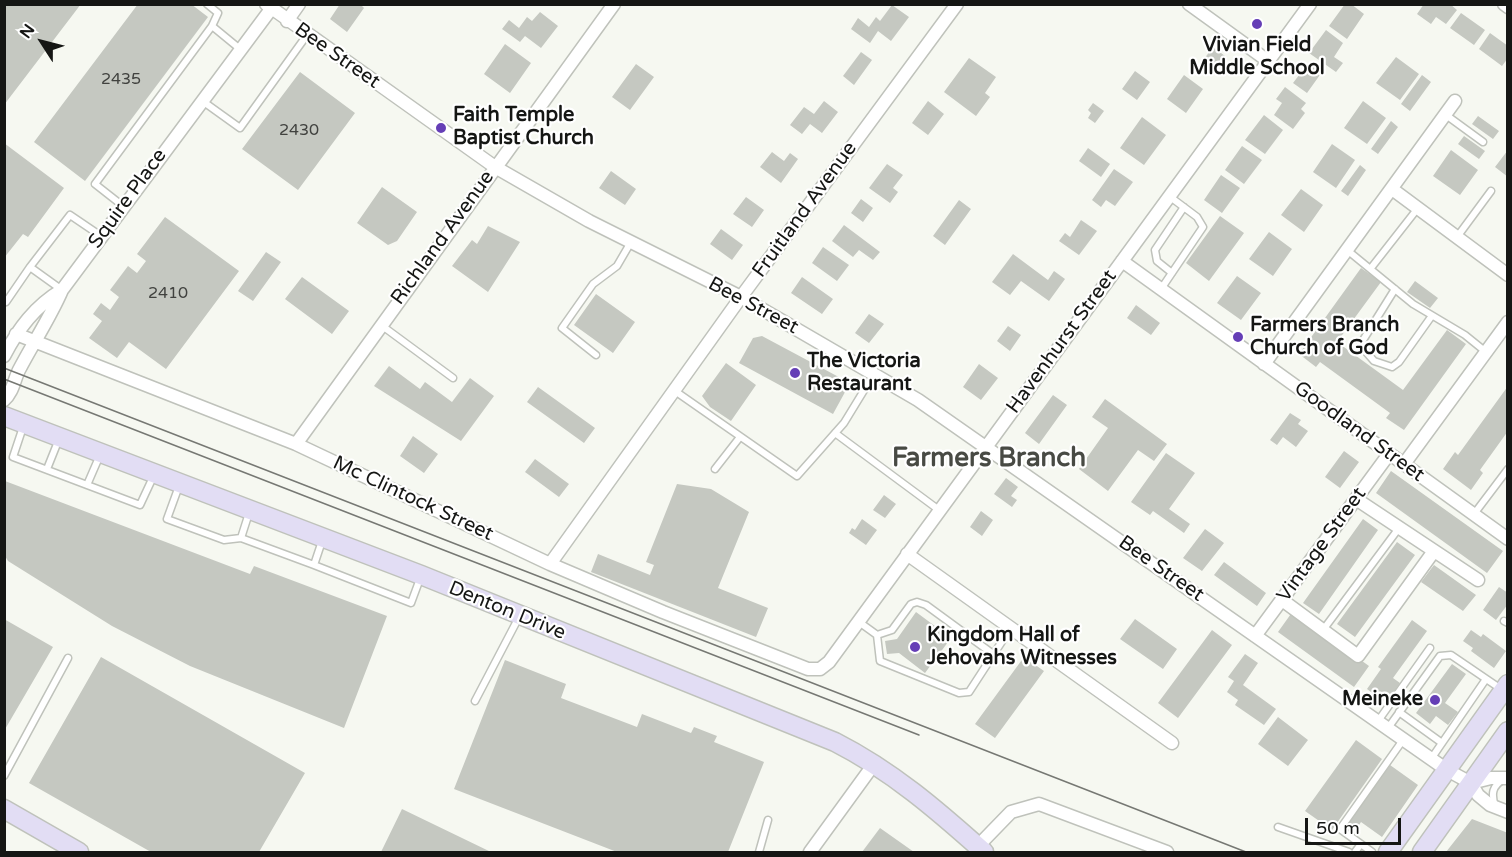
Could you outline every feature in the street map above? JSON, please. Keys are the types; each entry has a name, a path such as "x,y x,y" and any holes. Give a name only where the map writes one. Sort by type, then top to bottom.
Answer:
{"street":[{"path":"287,21 299,4"},
{"name":"Richland Avenue","path":"296,444 614,4"},
{"name":"Fruitland Avenue","path":"550,564 741,297 957,4"},
{"path":"1189,4 1268,62"},
{"name":"Havenhurst Street","path":"808,669 820,669 829,662 1310,4"},
{"path":"1504,4 1508,7"},
{"name":"Bee Street","path":"268,7 495,167 631,242 741,297 874,374 986,445 1403,740 1447,770 1471,783 1478,795 1495,807 1508,812"},
{"name":"Squire Place","path":"4,400 10,395 34,341 54,310 62,290 240,49 268,7"},
{"path":"1264,364 1455,101"},
{"path":"1392,189 1508,275"},
{"name":"Goodland Street","path":"1122,261 1508,539"},
{"path":"4,356 16,333 44,300 62,290"},
{"path":"1404,464 1506,327"},
{"name":"Mc Clintock Street","path":"16,333 296,444 550,564 663,612 808,669"},
{"name":"Denton Drive","path":"4,416 421,575 835,742 874,764 919,795 977,850"},
{"name":"Vintage Street","path":"1255,636 1389,454"},
{"path":"1356,500 1478,580"},
{"path":"1282,600 1358,656 1434,551"},
{"path":"907,554 1012,626 1172,743"},
{"path":"1388,852 1505,687"},
{"path":"1422,852 1508,731"},
{"path":"810,852 874,764"},
{"path":"1471,783 1491,778 1507,778"},
{"path":"977,850 1011,812 1026,805 1039,804 1167,852"},
{"path":"4,809 79,852"}],"lane":[{"path":"123,206 95,184 212,26 218,13 207,4"},
{"path":"212,26 240,49"},
{"path":"201,100 240,128 307,35"},
{"path":"1445,114 1483,142"},
{"path":"1457,238 1491,191"},
{"path":"1161,290 1201,233 1202,222 1169,196"},
{"path":"1172,273 1154,256 1158,243 1184,207"},
{"path":"1371,268 1418,208"},
{"path":"4,301 6,302 70,215 101,236"},
{"path":"596,355 561,328 593,284 617,266 631,242"},
{"path":"1347,250 1431,317 1453,327 1486,352"},
{"path":"30,267 62,290"},
{"path":"1395,290 1360,345 1374,361 1392,367 1399,362 1431,317"},
{"path":"381,325 453,378"},
{"path":"674,390 797,476 835,433 874,374"},
{"path":"24,424 13,456 47,470 140,505 154,473"},
{"path":"835,433 939,510"},
{"path":"47,470 60,437"},
{"path":"715,469 740,437"},
{"path":"87,485 101,453"},
{"path":"1474,515 1508,469"},
{"path":"180,483 167,519 224,540 241,538 411,603 421,575"},
{"path":"241,538 250,510"},
{"path":"1323,630 1399,528"},
{"path":"314,565 324,538"},
{"path":"877,635 892,630 911,604 917,602 926,605 993,654"},
{"path":"475,701 520,616"},
{"path":"858,621 877,635 880,661 958,693 969,692 1012,626"},
{"path":"1383,725 1430,648"},
{"path":"1383,725 1399,712 1440,656 1451,655 1486,679 1505,687"},
{"path":"4,776 68,658"},
{"path":"1431,759 1486,679"},
{"path":"1399,712 1442,743"},
{"path":"1372,852 1340,829 1403,740"},
{"path":"1495,807 1492,797 1494,788 1507,778"},
{"path":"759,852 768,820"},
{"path":"1278,827 1349,852"},
{"path":"1355,852 1360,844"}],"building":[{"path":"4,4 81,4 4,105"},
{"path":"138,4 191,4 208,17 85,181 34,142"},
{"path":"340,4 360,4 364,8 347,32 330,19"},
{"path":"1345,4 1351,4 1364,14 1347,39 1329,26"},
{"path":"1424,4 1450,4 1457,10 1446,24 1436,17 1431,24 1417,14"},
{"path":"892,5 909,17 891,41 878,31 870,43 851,29 858,18 869,27 876,17 880,21"},
{"path":"540,12 558,26 541,48 525,36 520,42 502,29 509,20 519,28 527,17 532,21"},
{"path":"1461,13 1485,30 1474,45 1450,28"},
{"path":"1326,30 1343,43 1334,57 1343,63 1336,72 1309,53"},
{"path":"1490,33 1508,46 1508,58 1502,66 1479,49"},
{"path":"505,44 531,63 510,93 484,74"},
{"path":"1213,47 1225,56 1213,72 1201,63"},
{"path":"861,52 872,60 854,85 843,76"},
{"path":"1396,57 1419,74 1400,100 1376,83"},
{"path":"969,58 996,77 985,93 990,97 976,116 944,92"},
{"path":"1309,62 1322,72 1307,93 1293,83"},
{"path":"636,64 654,77 630,110 612,97"},
{"path":"1135,71 1150,82 1137,100 1122,89"},
{"path":"300,72 355,113 298,190 242,149"},
{"path":"1184,75 1203,89 1186,113 1167,99"},
{"path":"1422,75 1431,82 1410,111 1401,104"},
{"path":"1285,87 1306,103 1301,109 1305,113 1293,129 1274,115 1282,103 1276,99"},
{"path":"824,101 838,112 822,133 810,124 802,134 790,125 804,107 814,114"},
{"path":"928,101 944,114 928,135 912,123"},
{"path":"1363,101 1386,118 1367,144 1344,128"},
{"path":"1093,103 1104,111 1095,123 1088,118 1091,113 1088,110"},
{"path":"1264,115 1283,130 1265,154 1245,140"},
{"path":"1478,116 1499,131 1493,139 1472,124"},
{"path":"1142,117 1166,135 1144,165 1120,148"},
{"path":"1391,121 1398,127 1378,154 1371,149"},
{"path":"1464,136 1485,151 1479,159 1458,144"},
{"path":"4,143 64,188 28,237 23,234 4,258"},
{"path":"1332,144 1355,160 1336,188 1313,172"},
{"path":"1242,146 1262,160 1244,184 1225,170"},
{"path":"1088,148 1110,164 1101,177 1079,161"},
{"path":"1451,150 1478,170 1460,195 1433,176"},
{"path":"1508,150 1508,177 1495,167"},
{"path":"772,152 784,161 790,153 798,159 781,183 760,167"},
{"path":"887,164 903,175 893,188 898,192 890,203 869,188"},
{"path":"1360,165 1366,170 1348,196 1341,191"},
{"path":"1114,169 1133,182 1115,206 1106,200 1101,207 1092,200"},
{"path":"611,171 636,189 625,205 599,188"},
{"path":"1221,175 1240,188 1222,213 1204,200"},
{"path":"382,187 417,212 397,241 388,245 357,223"},
{"path":"1301,189 1323,205 1304,232 1281,215"},
{"path":"746,197 764,210 752,227 733,214"},
{"path":"861,199 873,208 863,222 851,213"},
{"path":"959,200 971,209 945,245 933,236"},
{"path":"1220,216 1244,233 1209,281 1186,263"},
{"path":"165,217 239,271 166,369 129,342 117,358 89,338 102,321 93,314 101,303 110,310 119,297 110,290 128,266 137,273 146,261 137,254"},
{"path":"1081,220 1097,231 1079,255 1059,241 1065,233 1070,237"},
{"path":"844,225 880,252 873,260 859,250 853,257 832,241"},
{"path":"488,226 520,242 488,292 452,266 472,240 477,244"},
{"path":"721,229 743,245 732,260 710,244"},
{"path":"1269,232 1292,249 1273,276 1249,259"},
{"path":"823,247 849,265 837,281 812,263"},
{"path":"266,252 281,262 253,301 238,291"},
{"path":"1013,254 1048,280 1054,271 1065,279 1049,301 1021,281 1010,295 992,282"},
{"path":"1361,268 1381,282 1337,342 1403,390 1447,330 1466,344 1404,430 1386,418 1390,413 1320,362 1316,367 1299,354"},
{"path":"1237,276 1261,293 1241,320 1217,303"},
{"path":"302,277 349,311 332,334 285,299"},
{"path":"802,277 833,299 822,314 791,293"},
{"path":"1415,281 1438,298 1430,308 1407,292"},
{"path":"596,294 635,322 613,353 574,325"},
{"path":"1136,305 1160,323 1151,335 1127,318"},
{"path":"869,314 884,324 869,343 855,333"},
{"path":"1008,326 1021,335 1010,351 997,341"},
{"name":"The Victoria Restaurant","path":"762,336 850,383 833,414 739,363 753,338"},
{"name":"The Victoria Restaurant","path":"726,363 756,385 731,421 710,407 702,396"},
{"path":"979,364 998,378 981,400 963,387"},
{"path":"389,366 420,389 425,382 452,402 470,378 494,396 461,441 374,386"},
{"path":"1508,386 1508,431 1480,470 1483,473 1471,490 1443,469 1455,452 1458,455"},
{"path":"538,387 595,428 584,443 527,402"},
{"path":"1053,395 1067,405 1039,444 1025,433"},
{"path":"1105,399 1167,444 1154,461 1138,450 1108,491 1079,469 1108,428 1092,417"},
{"path":"1290,413 1301,420 1298,424 1308,431 1296,447 1283,437 1277,445 1270,440"},
{"path":"413,436 438,454 424,473 400,456"},
{"path":"1344,451 1359,462 1340,488 1325,477"},
{"path":"1166,453 1195,473 1169,509 1190,524 1184,533 1153,511 1150,515 1131,502"},
{"path":"535,459 569,484 559,497 525,472"},
{"path":"1391,471 1503,551 1487,573 1376,493"},
{"path":"1006,478 1018,487 1011,496 1017,500 1012,507 994,494"},
{"path":"5,481 250,574 254,566 387,616 344,728 190,666 112,626 8,561 5,556"},
{"path":"677,484 711,489 749,512 718,588 768,608 756,637 591,572 598,554 650,575 654,565 646,562"},
{"path":"884,495 896,504 885,518 873,510"},
{"path":"981,511 993,520 982,536 970,527"},
{"path":"862,519 877,530 866,545 849,533 852,528 855,530"},
{"path":"1363,519 1378,530 1319,614 1303,603"},
{"path":"1205,529 1224,543 1202,571 1183,558"},
{"path":"1397,542 1415,555 1355,637 1337,624"},
{"path":"1224,562 1266,593 1257,606 1214,575"},
{"path":"1434,565 1476,595 1463,611 1421,582"},
{"path":"1499,587 1508,593 1508,604 1496,620 1483,610"},
{"path":"1293,611 1369,666 1354,687 1278,632"},
{"name":"Kingdom Hall of Jehovahs Witnesses","path":"916,612 951,638 925,673 899,653 887,654 885,641 897,639"},
{"path":"4,619 53,647 4,731"},
{"path":"1135,619 1177,649 1163,669 1120,639"},
{"path":"1412,620 1427,631 1393,678 1400,683 1386,703 1367,689 1381,669 1378,667"},
{"path":"1212,630 1232,645 1178,718 1158,703"},
{"path":"1471,630 1481,637 1483,634 1506,651 1494,668 1471,651 1473,648 1463,641"},
{"path":"1245,654 1258,663 1243,685 1276,709 1264,725 1235,705 1238,700 1227,692 1234,681 1228,677"},
{"path":"101,657 305,773 259,852 151,852 29,783"},
{"path":"1024,657 1044,671 995,738 975,724"},
{"path":"505,660 566,684 561,698 637,727 642,714 691,733 694,727 717,736 714,742 764,762 728,852 617,852 454,789"},
{"path":"1452,664 1466,674 1445,703 1458,712 1448,725 1436,716 1430,724 1416,713"},
{"path":"1278,717 1308,740 1288,766 1258,744"},
{"path":"1356,740 1382,759 1332,830 1305,811"},
{"path":"1390,765 1418,785 1382,837 1361,822 1357,828 1349,822"},
{"path":"402,809 491,852 381,852"},
{"path":"1472,819 1508,833 1508,852 1446,852"},
{"path":"880,828 914,852 862,852"}],"tram line":[{"path":"4,368 1246,852"},
{"path":"4,379 919,735"}],"place":[{"name":"Vivian Field Middle School","path":"1257,24"},
{"name":"Faith Temple Baptist Church","path":"441,128"},
{"name":"Farmers Branch Church of God","path":"1238,337"},
{"name":"The Victoria Restaurant","path":"795,373"},
{"name":"Kingdom Hall of Jehovahs Witnesses","path":"915,647"},
{"name":"Meineke","path":"1435,700"}],"district":[{"name":"Farmers Branch","path":"989,459"}]}
